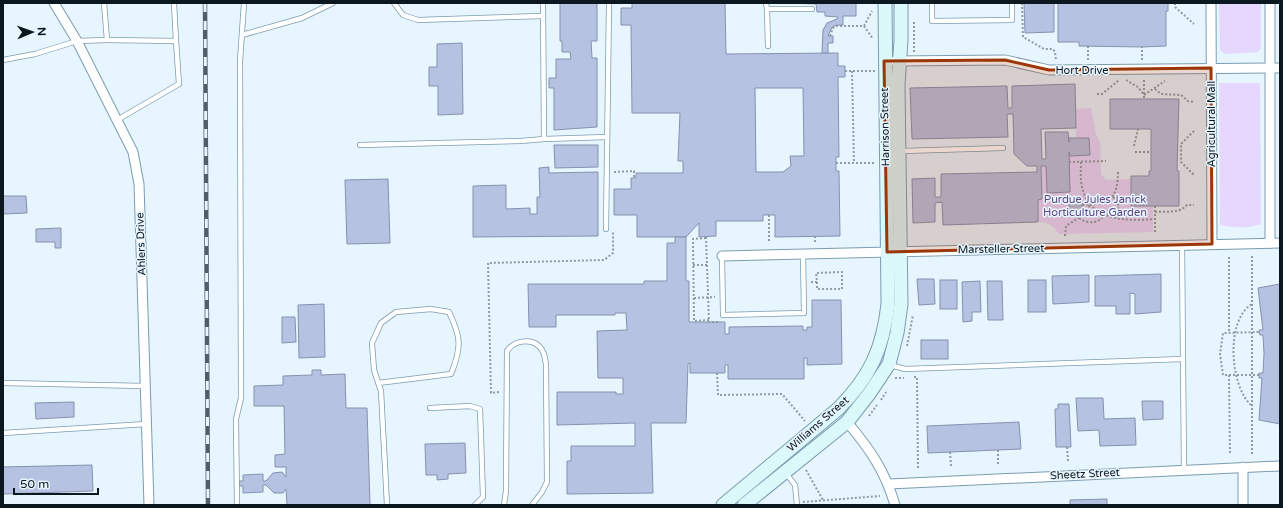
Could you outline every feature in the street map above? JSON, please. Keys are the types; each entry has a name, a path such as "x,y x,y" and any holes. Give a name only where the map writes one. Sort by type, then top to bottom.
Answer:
{"main road":[{"name":"Harrison Street","path":"884,3 880,66 894,252"},
{"name":"Harrison Street","path":"894,252 899,151 901,3"},
{"name":"Williams Street","path":"744,505 847,422 870,394 888,364 897,333 901,304 894,252"},
{"name":"Williams Street","path":"723,505 838,409 855,392 871,368 880,349 886,328 894,252"}],"street":[{"name":"Ahlers Drive","path":"54,3 77,41 133,152 139,184 149,505"},
{"name":"Agricultural Mall","path":"1211,3 1212,244"},
{"path":"1270,3 1270,243"},
{"name":"Hort Drive","path":"880,66 900,61 1005,60 1049,70 1280,68"},
{"name":"Marsteller Street","path":"722,256 1280,243"},
{"path":"847,422 869,448 889,484 895,505"},
{"name":"Sheetz Street","path":"889,484 1280,466"},
{"path":"1243,467 1243,505"}],"lane":[{"path":"104,3 107,40"},
{"path":"117,120 180,84 174,3"},
{"path":"237,505 236,419 241,398 240,61 244,3"},
{"path":"244,12 248,3"},
{"path":"242,36 302,18 334,3"},
{"path":"394,3 403,15 418,20 543,16"},
{"path":"543,3 544,139"},
{"path":"606,229 609,3"},
{"path":"766,3 768,46"},
{"path":"932,3 932,21 940,21 1012,20 1012,3"},
{"path":"766,9 812,9"},
{"path":"3,60 35,54 77,41 176,41"},
{"path":"360,145 607,138"},
{"path":"899,151 1003,148"},
{"path":"1182,245 1184,470"},
{"path":"722,256 723,315 804,313 803,254"},
{"path":"378,383 451,374 459,356 458,331 449,312 431,309 396,312 381,323 372,343 374,370 378,383 384,425 387,505"},
{"path":"504,505 506,491 507,351 511,345 519,342 530,341 537,344 543,352 546,364 547,482 542,492 532,505"},
{"path":"888,364 905,369 1183,359"},
{"path":"3,383 145,386"},
{"path":"430,408 470,406 480,410 483,497 475,505"},
{"path":"3,433 146,424"},
{"path":"785,472 795,485 797,504"}],"path":[{"path":"1022,3 1023,37 1044,49 1053,49 1056,60 1062,60"},
{"path":"1175,3 1175,7 1194,24"},
{"path":"864,26 873,10"},
{"path":"830,36 833,28 837,26 864,26 876,40"},
{"path":"1080,60 1088,60 1088,46"},
{"path":"1142,47 1142,57"},
{"path":"845,71 880,66"},
{"path":"852,71 854,163"},
{"path":"1096,94 1102,94 1119,80"},
{"path":"1126,80 1138,87 1144,95"},
{"path":"1144,80 1144,99"},
{"path":"1144,95 1165,81"},
{"path":"1155,89 1161,94 1181,95 1188,101 1194,102"},
{"path":"1134,146 1138,129"},
{"path":"1194,131 1181,144 1181,162 1194,175"},
{"path":"1135,152 1151,152"},
{"path":"1069,162 1106,161"},
{"path":"1081,162 1082,186 1090,205 1105,215 1117,219 1155,219"},
{"path":"836,164 877,163"},
{"path":"1082,205 1103,204 1113,197 1118,185 1118,170"},
{"path":"613,179 613,172 634,171 634,178"},
{"path":"1113,197 1119,208 1117,219"},
{"path":"1065,236 1066,226 1079,218 1090,205"},
{"path":"1155,212 1175,211 1183,209 1187,205 1194,205"},
{"path":"1155,206 1155,234"},
{"path":"769,215 769,241"},
{"path":"1079,218 1088,222 1095,222 1105,215"},
{"path":"505,392 491,393 488,263 604,260 613,253 613,231"},
{"path":"815,236 815,244"},
{"path":"709,320 706,237 693,239 694,321 709,320 724,322"},
{"path":"1252,256 1252,454"},
{"path":"1229,257 1229,333"},
{"path":"694,265 707,265"},
{"path":"842,272 842,289 817,289 817,282 816,273 842,272"},
{"path":"811,275 811,290"},
{"path":"811,282 817,282"},
{"path":"694,298 723,297"},
{"path":"1252,304 1246,308 1236,332 1233,354 1236,375 1241,389 1252,406"},
{"path":"1259,332 1223,333 1220,354 1223,375 1259,375"},
{"path":"717,373 718,395 782,394 806,421"},
{"path":"1229,375 1230,454"},
{"path":"916,377 918,468"},
{"path":"1067,447 1068,461"},
{"path":"998,450 998,464"},
{"path":"950,452 951,466"},
{"path":"806,470 823,500"},
{"path":"797,504 823,500 880,496"}],"highlighted area":[{"path":"1005,60 1049,70 1211,68 1212,244 887,252 884,61"}],"green space":[{"path":"1219,3 1261,3 1261,47 1258,52 1225,54 1220,50"},
{"path":"1219,83 1260,83 1261,224 1256,226 1241,228 1220,225"},
{"name":"Purdue Jules Janick Horticulture Garden","path":"1091,108 1096,135 1100,142 1101,174 1106,180 1131,179 1153,206 1153,232 1059,234 1050,225 1038,222 1038,200 1042,199 1041,166 1046,166 1047,193 1070,192 1069,152 1070,156 1090,155 1089,138 1076,138 1075,109"}],"building":[{"path":"560,3 597,3 597,41 591,41 592,58 597,58 597,127 554,130 554,88 549,88 549,78 556,78 556,59 571,59 570,52 562,52 562,41 560,41"},
{"path":"632,3 725,3 726,54 838,53 838,66 845,66 845,77 838,77 839,157 836,157 836,171 839,171 840,236 775,237 775,215 763,215 763,221 716,221 716,236 699,237 699,223 686,237 637,237 637,215 614,215 614,189 631,189 631,178 636,178 636,173 683,173 683,161 678,161 680,113 632,113 631,25 621,25 621,8 632,8","holes":["755,88 803,88 804,156 790,156 791,166 783,172 756,172"]},
{"path":"787,3 856,3 856,16 843,16 843,25 832,27 828,36 833,36 833,43 828,43 828,53 822,53 823,30 827,23 837,19 838,17 825,16 825,12 817,12 816,4"},
{"path":"1024,3 1054,3 1054,32 1025,33"},
{"path":"1058,3 1168,3 1168,11 1166,11 1166,46 1079,46 1079,42 1058,42"},
{"path":"462,43 463,114 438,115 438,86 429,86 429,67 437,67 437,44"},
{"path":"1075,84 1076,128 1041,129 1042,159 1046,159 1045,132 1068,132 1069,142 1069,138 1089,138 1090,155 1070,156 1069,152 1070,192 1047,193 1046,166 1041,166 1042,199 1038,200 1038,222 943,225 942,202 935,203 935,222 913,223 912,179 935,178 935,197 941,197 941,174 1037,172 1037,166 1027,166 1014,154 1013,114 1007,114 1008,137 912,139 910,88 1007,86 1008,108 1012,108 1012,86"},
{"path":"1110,99 1179,99 1177,171 1179,171 1179,206 1131,206 1131,176 1149,176 1149,171 1151,171 1151,129 1110,129"},
{"path":"554,145 598,145 598,167 555,168"},
{"path":"549,167 549,173 598,172 598,236 473,237 473,186 506,185 506,209 530,208 530,214 537,214 537,197 540,197 539,168"},
{"path":"388,179 390,243 347,244 345,180"},
{"path":"3,196 26,196 27,213 3,214"},
{"path":"1069,200 1082,200 1082,210 1069,210"},
{"path":"61,228 61,248 55,248 55,242 36,242 36,229"},
{"path":"675,237 686,237 686,281 689,281 689,322 725,322 725,334 729,334 729,327 803,326 803,330 807,330 807,327 812,327 812,300 841,300 842,364 807,365 807,358 804,358 804,379 728,379 728,365 725,365 725,373 690,373 690,363 688,364 686,423 651,423 653,493 567,494 567,461 571,461 571,446 635,446 635,423 557,425 557,392 616,392 616,394 623,394 623,378 598,378 597,331 627,330 626,313 615,313 615,315 556,315 556,327 529,327 528,284 644,284 644,281 667,281 667,243 675,243"},
{"path":"1161,274 1161,312 1135,314 1135,294 1130,293 1130,314 1116,314 1116,306 1095,306 1095,276"},
{"path":"1089,275 1089,302 1053,304 1052,276"},
{"path":"917,279 934,279 935,304 919,305"},
{"path":"940,280 957,280 957,309 940,309"},
{"path":"1028,280 1046,280 1046,312 1028,312"},
{"path":"980,281 981,312 972,312 972,321 963,322 962,282"},
{"path":"987,281 1002,281 1003,320 988,320"},
{"path":"1280,284 1280,424 1259,420 1262,378 1259,378 1259,373 1263,373 1264,354 1263,335 1260,335 1259,332 1259,330 1263,330 1258,288"},
{"path":"324,304 325,357 299,358 298,305"},
{"path":"282,317 295,317 296,342 282,343"},
{"path":"921,340 948,340 948,359 921,359"},
{"path":"312,370 321,370 321,375 345,374 346,408 367,408 370,505 287,505 286,489 283,493 274,493 266,485 263,485 263,492 243,493 243,486 239,486 239,481 243,481 243,475 263,474 263,481 266,481 273,473 282,472 286,477 286,467 275,467 275,455 285,454 284,406 254,406 254,386 283,385 283,376 312,375"},
{"path":"1076,398 1103,398 1104,419 1135,418 1136,445 1100,446 1099,430 1078,431"},
{"path":"1142,401 1163,401 1163,419 1143,420"},
{"path":"74,402 74,417 36,419 35,403"},
{"path":"1058,404 1069,404 1071,447 1056,447 1055,409 1058,409"},
{"path":"1019,422 1021,449 928,453 927,426"},
{"path":"465,443 466,473 448,474 448,479 437,480 437,475 426,475 425,444"},
{"path":"92,465 93,491 3,494 3,467"},
{"path":"1107,499 1107,505 1070,505 1070,500"}],"railway":[{"path":"205,3 208,505"}]}
